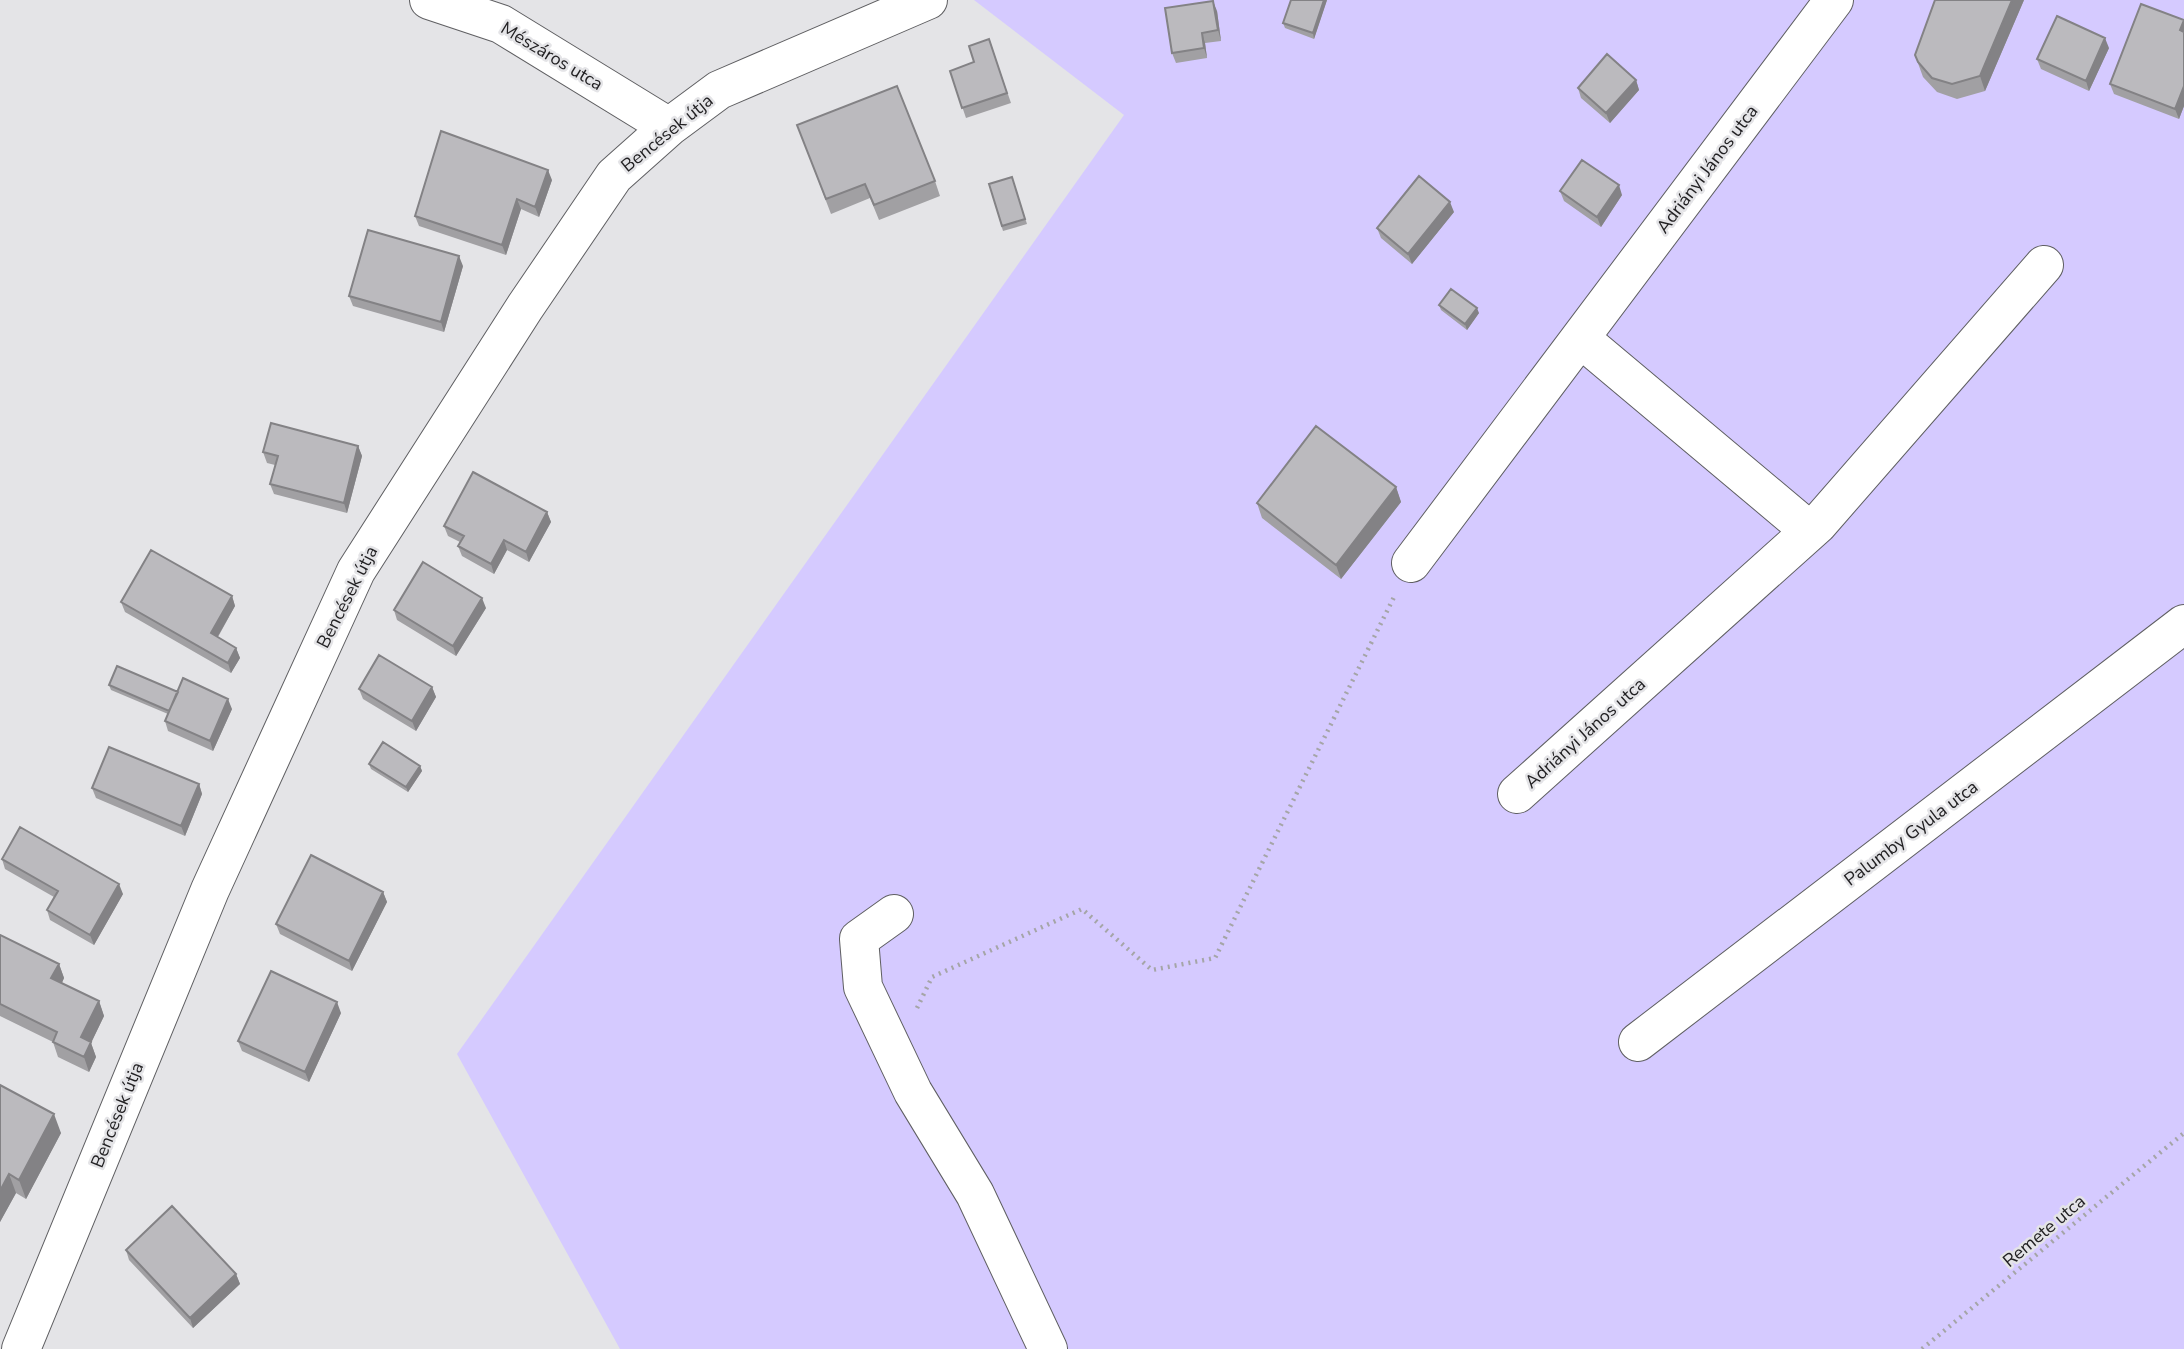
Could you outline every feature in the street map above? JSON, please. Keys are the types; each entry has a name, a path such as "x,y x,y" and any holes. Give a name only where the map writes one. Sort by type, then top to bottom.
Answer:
{"street":[{"name":"Mészáros utca","path":"429,0 501,24 669,127"},
{"name":"Bencések útja","path":"21,1349 210,890 356,571 525,307 614,176 669,127 719,90 928,0"},
{"name":"Adriányi János utca","path":"1411,563 1834,0"},
{"name":"Adriányi János utca","path":"1517,794 1810,531 2044,265"},
{"path":"1580,338 1810,531"},
{"name":"Palumby Gyula utca","path":"1638,1042 2184,624"},
{"path":"894,914 859,939 863,987 913,1092 975,1194 1048,1349"}],"path":[{"path":"894,1052 932,977 1082,909 1152,970 1215,958 1411,563"},
{"name":"Remete utca","path":"1922,1349 2184,1133"}],"shaded area":[{"path":"974,0 2184,0 2184,1349 620,1349 457,1054 1124,115"}],"building":[{"path":"1291,0 1324,0 1313,33 1283,23"},
{"path":"1935,0 2012,0 1980,76 1952,84 1932,78 1918,62 1915,55"},
{"path":"1213,1 1218,30 1202,33 1204,48 1172,53 1165,8"},
{"path":"2141,4 2184,20 2180,30 2184,32 2184,86 2175,109 2110,84"},
{"path":"2057,16 2105,38 2086,81 2037,59"},
{"path":"989,39 1007,93 962,108 950,71 974,62 969,46"},
{"path":"1607,54 1636,80 1606,113 1578,88"},
{"path":"897,86 935,181 874,205 865,184 826,199 797,125"},
{"path":"441,131 548,170 535,207 517,199 502,245 415,216"},
{"path":"1582,160 1619,185 1597,217 1560,191"},
{"path":"1419,176 1450,202 1408,254 1377,228"},
{"path":"1012,177 1025,219 1002,226 989,184"},
{"path":"368,230 459,256 441,322 349,296"},
{"path":"1451,289 1477,308 1465,324 1439,305"},
{"path":"271,423 358,446 344,503 270,484 278,456 263,452"},
{"path":"1316,426 1396,487 1336,565 1257,503"},
{"path":"473,472 547,512 526,552 504,540 491,564 458,546 464,536 444,526"},
{"path":"151,550 232,596 211,633 236,648 228,663 121,602"},
{"path":"423,562 482,598 453,646 394,610"},
{"path":"379,655 432,687 412,721 359,689"},
{"path":"117,666 178,692 169,711 109,685"},
{"path":"183,678 228,699 210,741 165,721"},
{"path":"383,742 420,766 406,787 369,764"},
{"path":"109,747 199,784 181,826 92,788"},
{"path":"20,827 119,884 90,935 47,910 58,891 2,859"},
{"path":"311,855 383,892 349,961 276,924"},
{"path":"0,935 59,964 51,978 99,1001 81,1037 91,1042 84,1057 53,1042 57,1032 0,1004"},
{"path":"271,971 337,1002 305,1072 238,1041"},
{"path":"0,1085 54,1114 19,1180 9,1174 0,1191"},
{"path":"172,1206 236,1274 190,1318 126,1250"}]}
